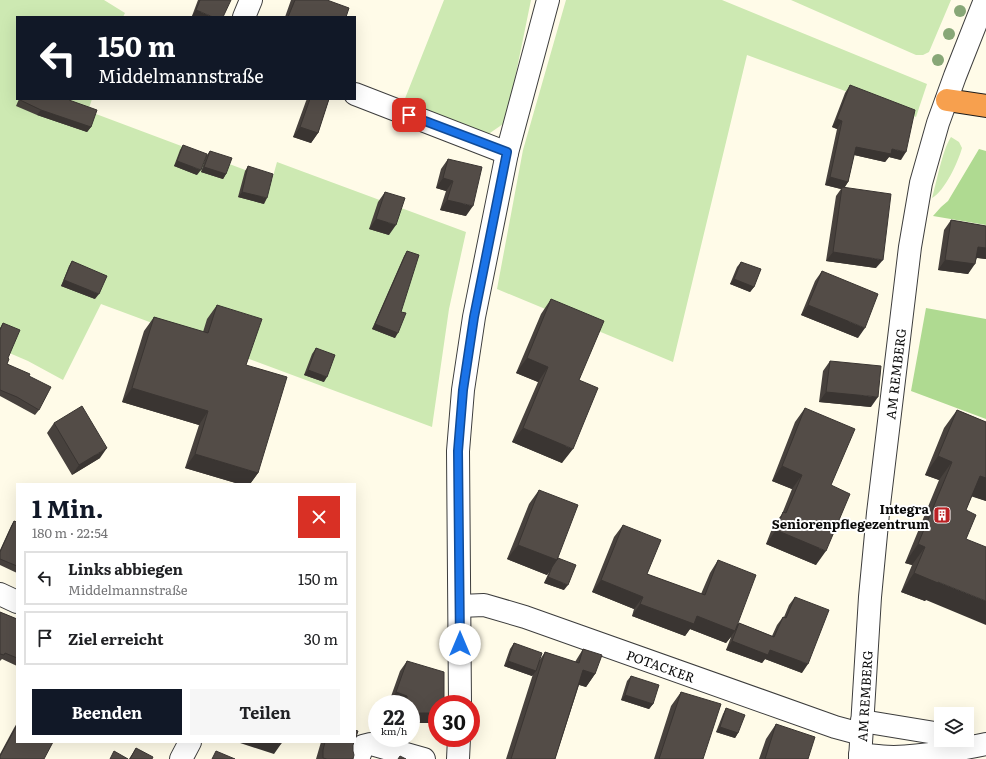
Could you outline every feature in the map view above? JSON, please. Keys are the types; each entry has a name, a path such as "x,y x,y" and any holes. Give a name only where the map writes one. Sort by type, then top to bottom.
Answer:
{"highway":[{"path":"946,100 986,106"}],"street":[{"path":"244,16 251,0"},
{"path":"460,695 458,451 463,390 474,317 507,152 548,0"},
{"name":"AM REMBERG","path":"861,742 870,597 878,513 910,247 921,183 938,123 985,0"},
{"path":"356,94 507,152"},
{"path":"0,594 16,602"},
{"name":"POTACKER","path":"460,606 484,605 525,617 835,727 861,742"},
{"path":"861,742 934,735"},
{"path":"974,736 986,737"},
{"path":"861,742 892,757 947,752 986,744"},
{"path":"181,759 189,743"},
{"path":"358,759 363,746 371,744 424,759"},
{"path":"458,759 459,747"}],"green space":[{"path":"0,0 104,0 125,13 124,16 16,16 16,100 92,100 88,111 272,180 277,162 466,232 449,309 432,427 101,304 63,380 28,361 0,349"},
{"path":"444,0 531,0 506,122 487,135 404,101"},
{"path":"566,0 722,0 927,84 916,117 747,55 673,362 497,289 523,150"},
{"path":"791,0 951,0 929,52 923,55 916,55"},
{"path":"951,137 959,142 962,148 946,183 932,198 942,158"},
{"path":"979,149 986,151 986,225 933,216 948,201"},
{"path":"926,308 986,319 986,419 911,391"}],"building":[{"path":"200,0 231,0 223,16 211,16 196,10"},
{"path":"295,0 327,0 349,8 346,16 288,16"},
{"path":"850,85 915,110 906,152 892,149 891,154 856,147 848,182 830,177 842,121 837,119"},
{"path":"20,100 69,100 97,110 91,127 41,110"},
{"path":"310,100 329,100 318,133 300,127"},
{"path":"183,145 207,154 201,170 177,161"},
{"path":"210,151 232,158 226,174 204,167"},
{"path":"448,159 482,167 473,206 447,200 453,181 443,178"},
{"path":"248,166 273,174 267,198 242,192"},
{"path":"842,187 891,194 883,260 833,252"},
{"path":"385,192 405,198 396,225 376,219"},
{"path":"951,220 986,226 986,248 978,247 975,264 945,260"},
{"path":"407,251 419,255 401,312 406,313 398,333 375,324"},
{"path":"72,261 107,276 99,294 64,280"},
{"path":"741,262 761,269 754,287 734,279"},
{"path":"822,271 878,294 865,328 808,305"},
{"path":"551,299 604,321 579,380 598,388 573,449 523,428 548,367 527,358"},
{"path":"217,305 262,319 246,365 287,377 258,473 195,454 208,411 132,388 154,317 208,333"},
{"path":"3,323 20,330 8,358 7,364 30,374 29,376 51,387 39,410 17,397 0,390 0,330"},
{"path":"316,348 335,355 327,377 308,370"},
{"path":"830,361 881,366 878,397 826,392"},
{"path":"82,406 107,448 79,465 54,423"},
{"path":"805,408 855,429 831,485 850,494 826,551 776,530 783,512 786,513 802,475 782,466"},
{"name":"Integra Seniorenpflegezentrum","path":"957,410 986,422 986,478 980,476 966,510 976,515 966,539 986,547 986,601 914,573 925,547 918,544 952,462 938,456"},
{"path":"539,490 578,505 557,560 518,545"},
{"path":"14,521 16,522 16,566 0,559 0,552"},
{"path":"623,525 661,540 647,574 705,595 718,560 756,575 735,631 697,616 694,624 640,604 643,597 601,580"},
{"path":"558,558 576,565 568,585 548,577"},
{"path":"795,597 829,610 808,664 770,650 768,655 732,641 739,623 774,637 783,617 786,618"},
{"path":"0,612 16,619 16,658 5,653 4,655 0,654"},
{"path":"514,643 542,653 536,671 508,661"},
{"path":"583,649 602,655 595,674 583,670 555,759 511,759 545,652 579,663"},
{"path":"407,661 444,672 444,695 428,695 428,713 420,713 420,695 404,695 396,692"},
{"path":"631,676 659,685 653,704 625,695"},
{"path":"681,692 721,704 703,759 659,759"},
{"path":"726,708 745,715 738,733 720,727"},
{"path":"776,724 815,737 808,759 765,759"},
{"path":"16,727 16,743 52,743 44,759 0,759 0,756"},
{"path":"325,743 354,743 353,759 323,758"},
{"path":"136,748 153,757 152,759 130,759"},
{"path":"114,751 128,759 110,759"},
{"path":"216,751 235,759 212,759"},
{"path":"400,756 406,759 398,759"}],"place":[{"name":"Integra Seniorenpflegezentrum","path":"942,515"}],"route":[{"path":"409,115 507,152 474,317 463,390 458,451 460,644"}]}
